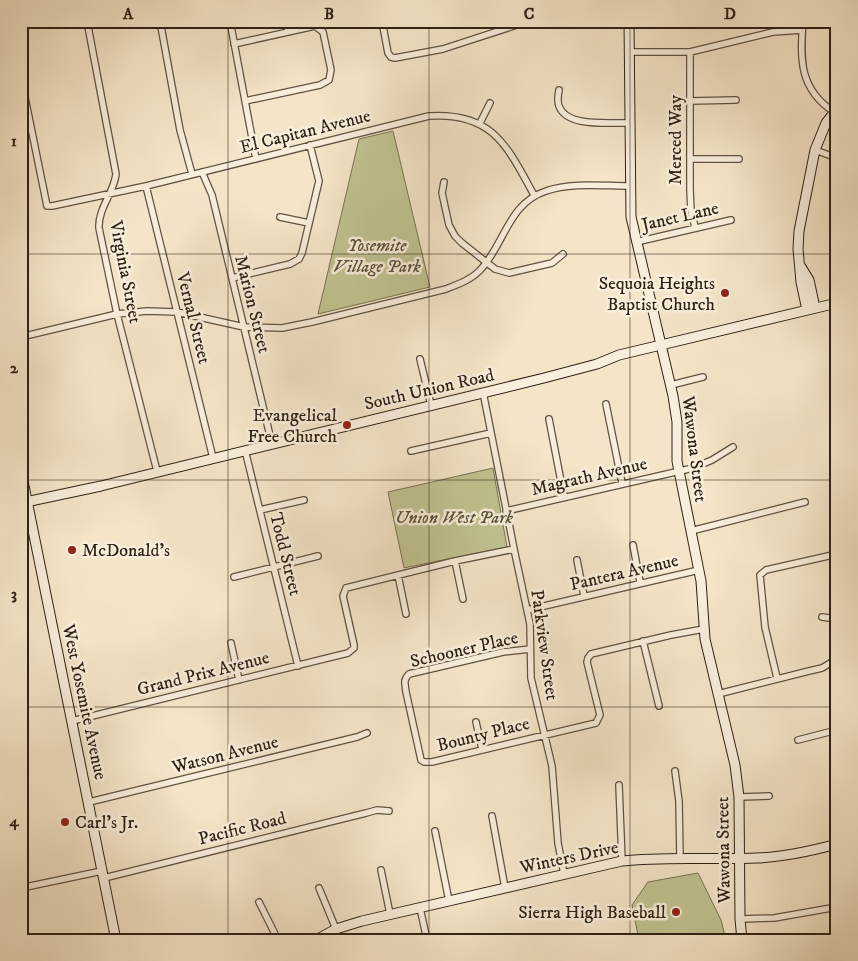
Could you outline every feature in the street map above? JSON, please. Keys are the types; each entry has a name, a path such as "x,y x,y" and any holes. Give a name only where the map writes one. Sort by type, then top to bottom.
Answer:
{"street":[{"name":"Virginia Street","path":"87,21 116,174 115,182 98,220 99,228 157,471"},
{"path":"160,21 180,130 192,174"},
{"path":"230,21 256,158"},
{"path":"287,21 288,32"},
{"path":"382,21 388,53 391,57 395,58 443,49 529,21"},
{"name":"Wawona Street","path":"629,21 631,217 670,385 677,422 677,461 702,590 704,629 736,765 739,797 740,919 742,940"},
{"path":"803,21 803,66 806,80 815,96 835,110 826,123 815,150 799,231 798,249 801,267 809,280 811,309"},
{"path":"234,44 311,26 321,29 331,70 329,80 320,84 245,101"},
{"path":"629,52 690,52 773,32 802,30"},
{"name":"Merced Way","path":"690,52 690,190 691,211 695,227"},
{"path":"21,78 22,91 31,128 21,130"},
{"path":"558,90 558,105 562,112 575,121 629,123"},
{"path":"690,101 736,100"},
{"path":"480,123 490,103"},
{"name":"El Capitan Avenue","path":"31,128 47,206 146,186 429,116 455,116 480,123 500,140 512,156 534,196"},
{"path":"232,278 295,262 302,253 319,181 310,145"},
{"path":"815,150 837,158"},
{"path":"690,159 739,159"},
{"name":"Marion Street","path":"202,172 212,195 272,444"},
{"path":"444,182 442,194 450,225 455,236 495,269 509,273 552,263 563,254"},
{"name":"Vernal Street","path":"146,186 213,458"},
{"path":"21,337 118,314 147,311 177,312 244,327 290,326 446,289 473,276 486,263 513,215 522,204 534,196 546,190 562,187 630,186"},
{"path":"280,217 309,223"},
{"name":"Janet Lane","path":"636,242 731,220"},
{"name":"South Union Road","path":"24,502 102,486 157,471 544,378 619,356 837,302"},
{"path":"420,359 431,405"},
{"path":"670,385 703,377"},
{"name":"Parkview Street","path":"484,392 506,511 530,624 531,678 554,782 558,843 564,874"},
{"path":"606,404 622,483"},
{"path":"549,419 564,497"},
{"path":"411,451 491,433"},
{"name":"Magrath Avenue","path":"506,511 679,471 712,460 733,447"},
{"name":"Todd Street","path":"246,450 298,666"},
{"name":"West Yosemite Avenue","path":"21,471 24,502 72,721 116,940"},
{"path":"260,510 304,500"},
{"path":"691,531 805,502"},
{"path":"633,545 640,582"},
{"path":"406,614 398,575 514,549"},
{"path":"776,678 764,627 760,578 763,572 837,554"},
{"path":"234,577 318,556"},
{"path":"577,560 584,596"},
{"path":"455,561 463,599"},
{"name":"Pantera Avenue","path":"527,610 640,582 698,570"},
{"name":"Grand Prix Avenue","path":"72,721 351,652 354,645 343,596 346,588 398,575"},
{"path":"822,617 837,619"},
{"path":"659,706 643,641 704,629"},
{"name":"Bounty Place","path":"418,750 421,760 427,762 592,724 596,722 600,715 587,662 591,654 643,641"},
{"path":"231,643 239,680"},
{"name":"Schooner Place","path":"418,750 404,683 409,674 503,652 530,649"},
{"path":"718,694 822,668 837,659"},
{"path":"476,722 482,749"},
{"path":"798,740 837,730"},
{"name":"Watson Avenue","path":"89,802 367,733"},
{"path":"676,771 679,800 680,858"},
{"path":"619,784 622,861"},
{"path":"739,797 769,796"},
{"name":"Pacific Road","path":"21,888 103,874 372,812 389,811"},
{"path":"492,816 506,888"},
{"path":"435,831 449,901"},
{"name":"Winters Drive","path":"316,940 336,929 362,921 622,861 785,856 837,844"},
{"path":"381,870 390,914"},
{"path":"319,888 336,929"},
{"path":"259,902 278,940"},
{"path":"740,919 774,918 837,906"},
{"path":"420,908 426,940"}],"green space":[{"name":"Yosemite Village Park","path":"393,131 430,287 318,314 359,139"},
{"name":"Union West Park","path":"493,468 507,547 404,568 388,492"},
{"name":"Sierra High Baseball","path":"698,873 721,920 726,940 639,940 632,905 648,882"}],"place":[{"name":"Sequoia Heights Baptist Church","path":"725,293"},
{"name":"Evangelical Free Church","path":"347,425"},
{"name":"McDonald's","path":"72,550"},
{"name":"Carl's Jr.","path":"65,822"},
{"name":"Sierra High Baseball","path":"676,912"}]}
